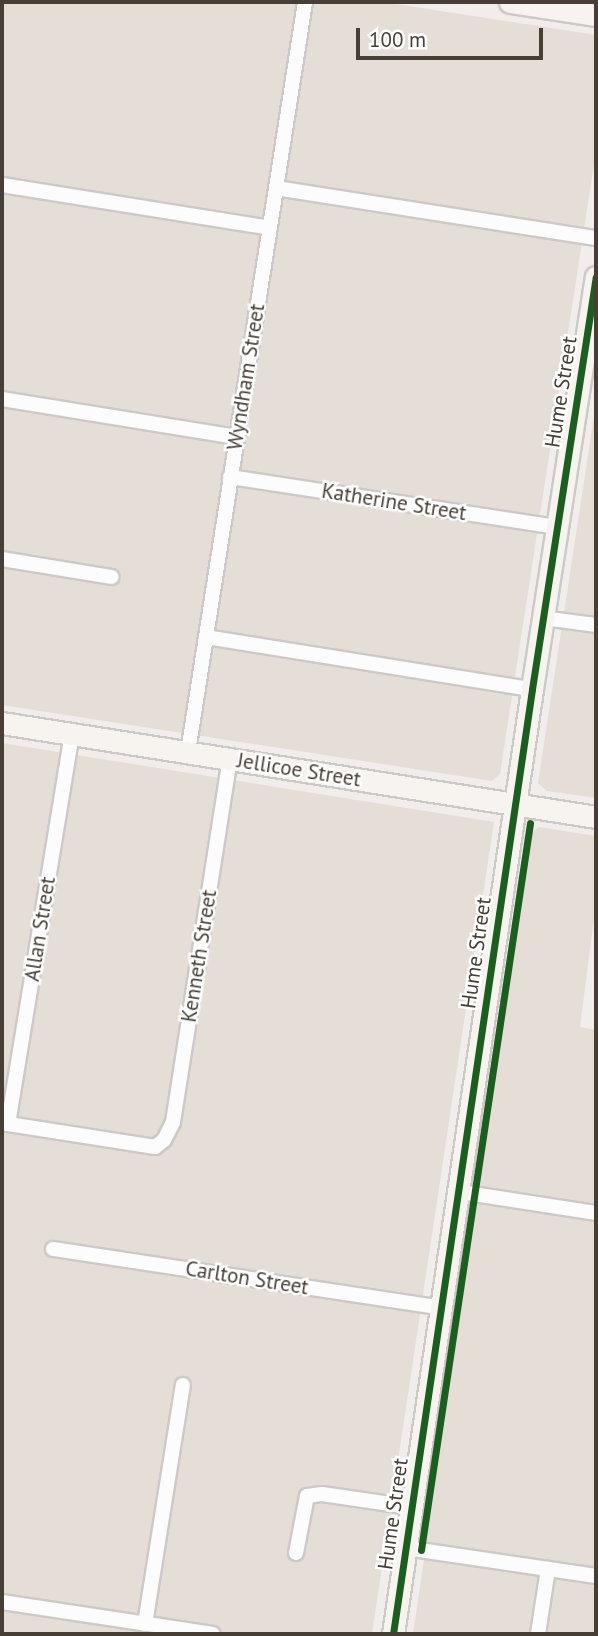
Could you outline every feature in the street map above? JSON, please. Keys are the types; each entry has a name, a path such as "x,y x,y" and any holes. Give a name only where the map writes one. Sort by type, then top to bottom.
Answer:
{"street":[{"name":"Wyndham Street","path":"188,752 304,2"},
{"path":"510,2 596,15"},
{"path":"2,185 270,229"},
{"path":"276,188 596,238"},
{"name":"Hume Street","path":"393,1634 532,689 593,317 596,277"},
{"path":"2,399 236,437"},
{"name":"Katherine Street","path":"230,477 557,527"},
{"path":"2,559 113,577"},
{"path":"543,618 596,625"},
{"path":"206,637 532,689"},
{"name":"Jellicoe Street","path":"2,723 596,817"},
{"name":"Allan Street","path":"5,1123 72,734"},
{"name":"Kenneth Street","path":"5,1123 155,1147 164,1140 173,1122 230,759"},
{"path":"460,1192 596,1213"},
{"name":"Carlton Street","path":"53,1249 441,1308"},
{"path":"145,1624 183,1385"},
{"path":"296,1553 307,1496 322,1494 411,1507"},
{"path":"406,1548 596,1576"},
{"path":"538,1634 548,1569"},
{"path":"2,1602 145,1624 177,1632 213,1634"}],"shaded area":[{"path":"2,2 383,2 596,35 596,151 500,774 492,781 2,705"},
{"path":"596,403 596,798 547,791 538,783"},
{"path":"2,743 494,822 372,1634 2,1634"},
{"path":"539,827 596,836 596,903 580,1027 596,1030 596,1634 413,1634 531,833"}],"cycle path":[{"path":"393,1634 532,689 596,277"},
{"path":"421,1550 530,823"}]}
